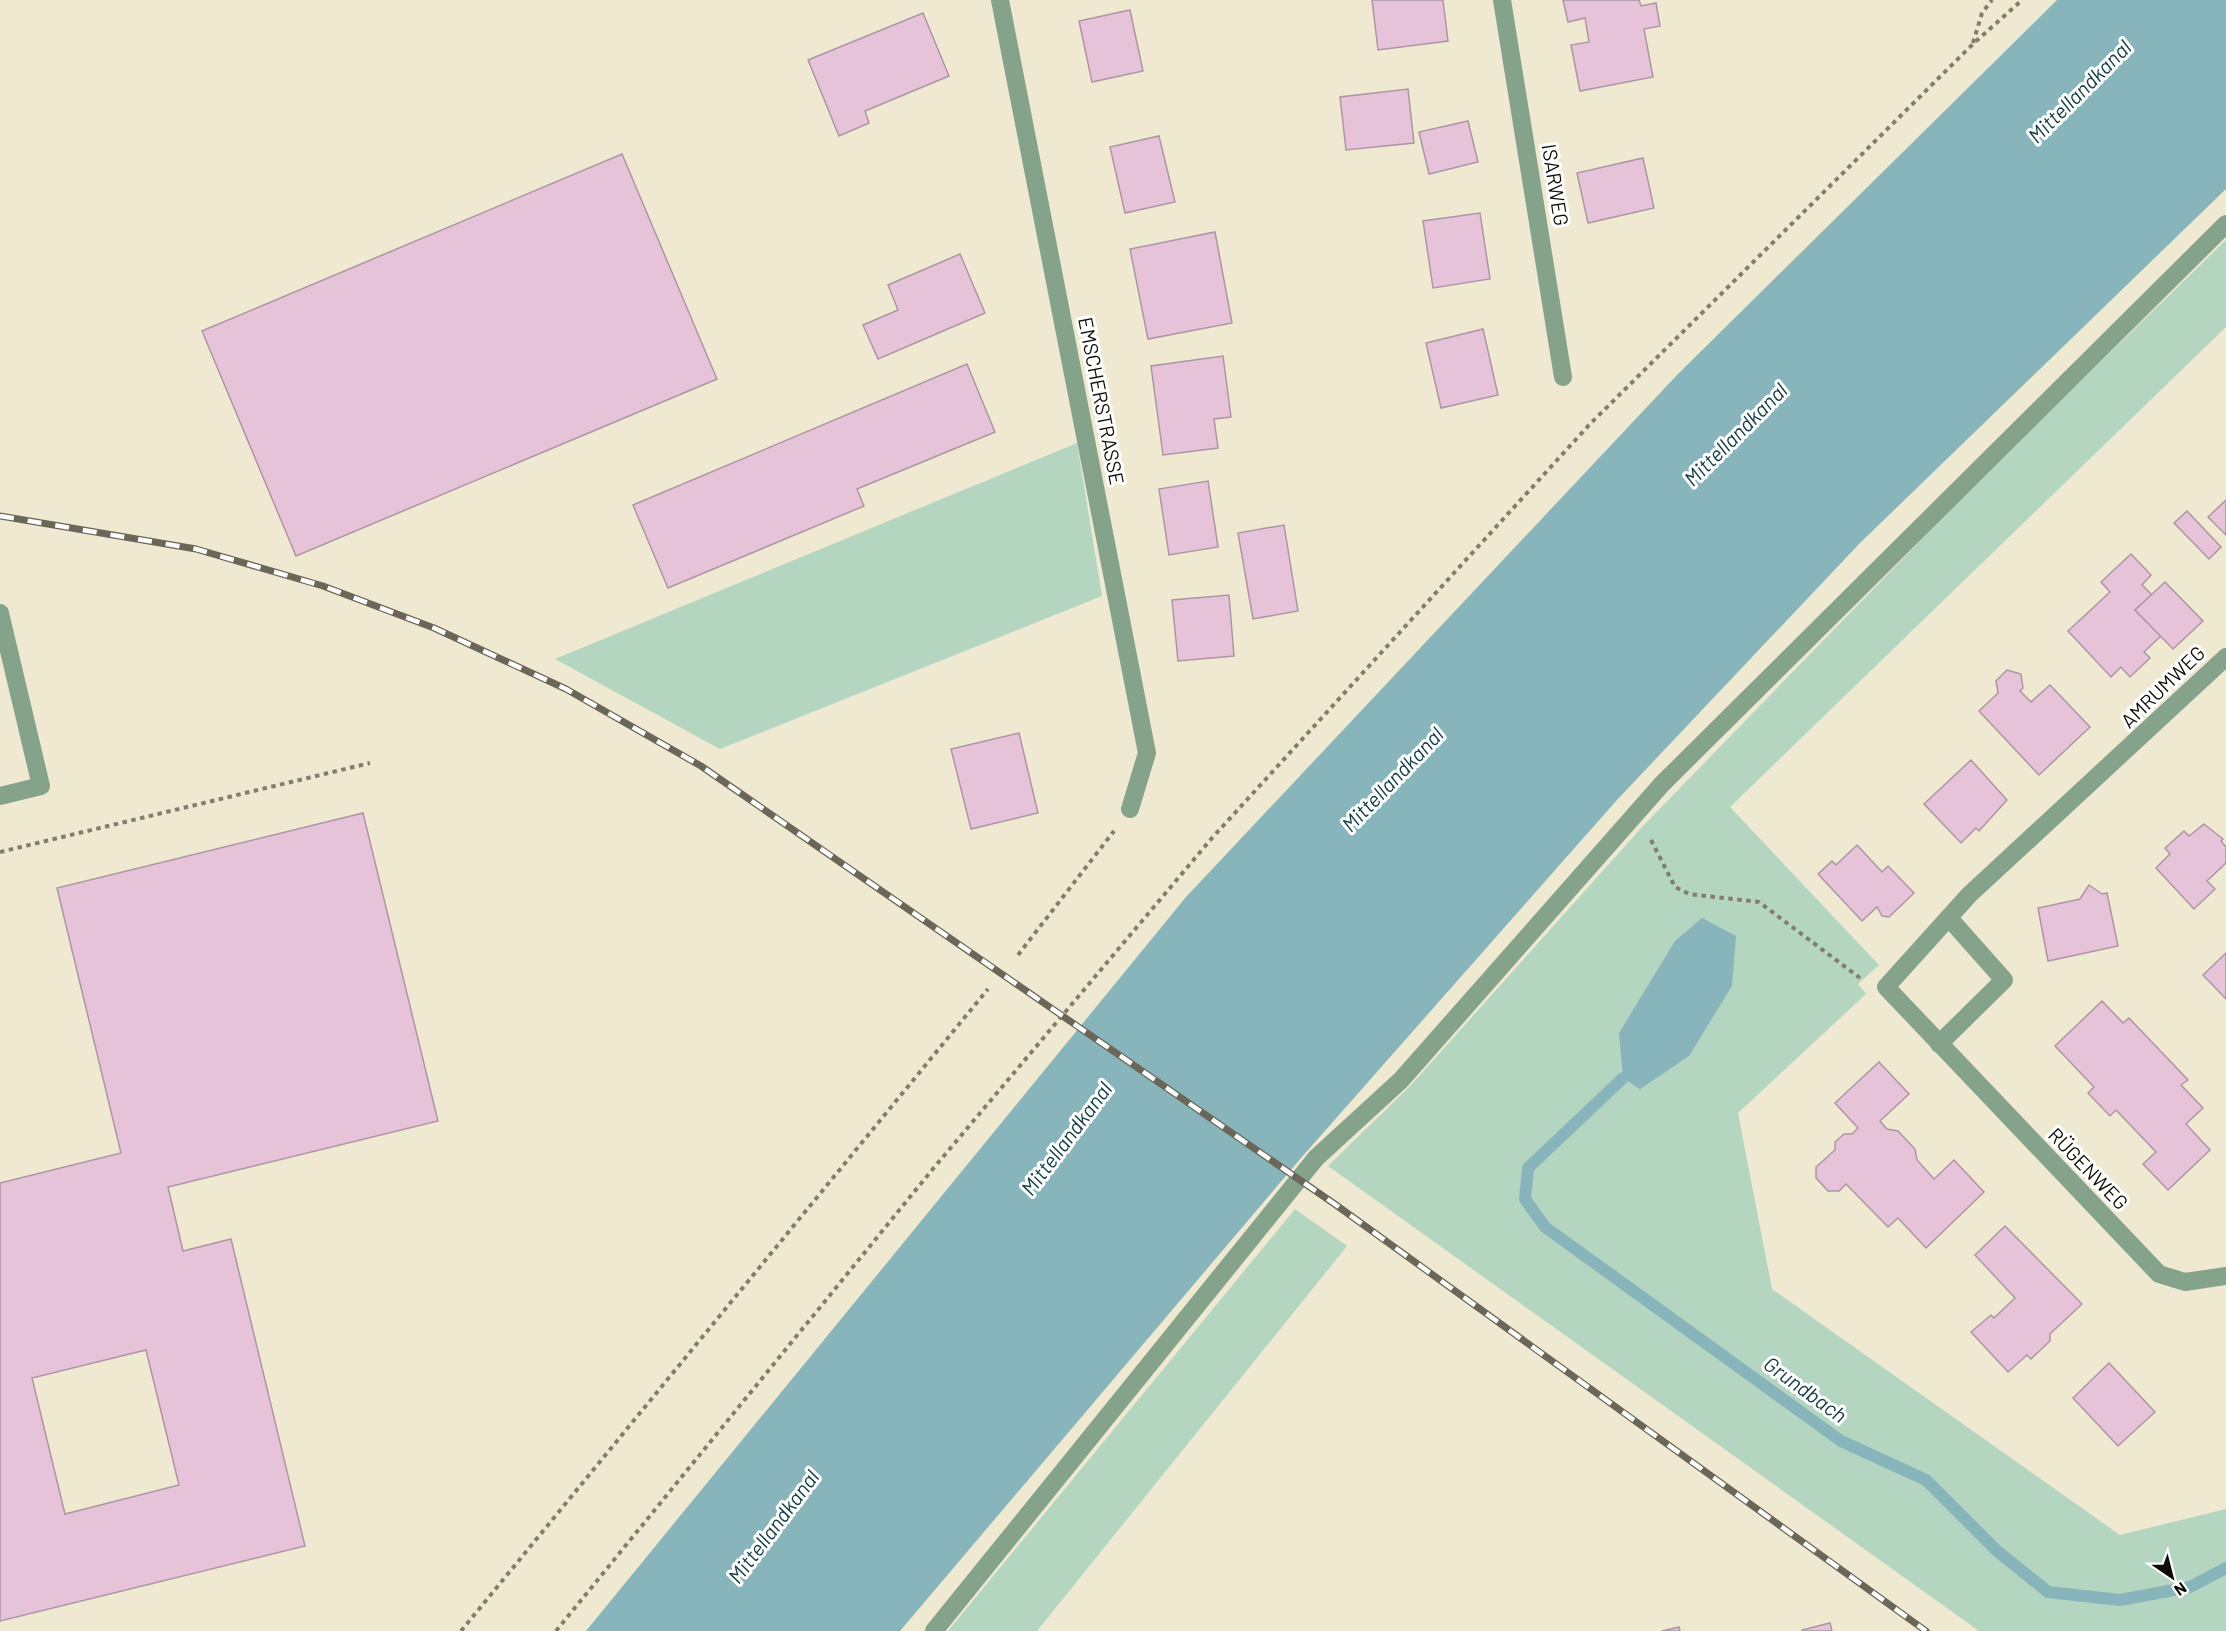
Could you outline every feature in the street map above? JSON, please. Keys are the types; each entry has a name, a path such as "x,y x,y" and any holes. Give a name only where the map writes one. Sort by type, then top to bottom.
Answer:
{"street":[{"name":"EMSCHERSTRASSE","path":"1000,0 1147,753 1130,809"},
{"name":"ISARWEG","path":"1502,0 1563,377"},
{"path":"934,1631 1316,1158 1401,1080 1678,767 2226,224"},
{"path":"0,613 41,786 0,796"},
{"name":"AMRUMWEG","path":"1949,918 1970,895 2226,657"},
{"path":"1886,987 1949,918 2004,980 1939,1044"},
{"name":"RÜGENWEG","path":"1886,987 2159,1274 2185,1282 2226,1276"}],"path":[{"path":"1973,44 1982,13 1992,0"},
{"path":"556,1631 932,1170 1212,838 1590,424 1973,44 2022,0"},
{"path":"0,852 370,763"},
{"path":"1018,955 1130,809"},
{"path":"1635,813 1658,852 1674,887 1689,894 1759,902 1853,975 1886,987"},
{"path":"461,1631 988,989"}],"green space":[{"path":"2226,240 2226,327 1730,807 1879,965 1858,984 1866,994 1738,1113 1772,1289 2120,1535 2226,1509 2226,1631 1979,1631 1328,1166 1411,1085 1643,826 1989,470"},
{"path":"1077,443 1102,596 720,749 555,659"},
{"path":"1295,1209 1347,1246 1037,1631 948,1631"}],"water":[{"name":"Mittellandkanal","path":"2057,0 2226,0 2226,189 1860,543 1616,801 1301,1158 900,1631 586,1631 1186,897 1677,375"},
{"path":"1702,918 1736,936 1732,986 1689,1056 1640,1089 1623,1078 1619,1033 1675,941"}],"building":[{"path":"1372,0 1443,0 1448,41 1378,50"},
{"path":"1563,0 1639,0 1641,6 1656,3 1660,26 1644,29 1653,77 1580,91 1571,45 1589,42 1585,18 1568,22"},
{"path":"1130,10 1143,71 1092,82 1079,21"},
{"path":"923,13 949,76 865,111 869,123 839,136 808,60"},
{"path":"1408,89 1414,143 1346,150 1340,97"},
{"path":"1468,121 1478,162 1429,174 1419,132"},
{"path":"1159,136 1175,202 1125,213 1110,147"},
{"path":"622,154 717,379 296,556 202,331"},
{"path":"1643,158 1654,208 1588,223 1577,173"},
{"path":"1480,213 1490,279 1433,288 1423,221"},
{"path":"1215,232 1232,323 1148,339 1130,249"},
{"path":"960,254 985,313 878,359 863,325 898,310 888,285"},
{"path":"1483,329 1498,395 1441,408 1426,343"},
{"path":"1223,356 1231,417 1214,419 1218,448 1163,455 1151,366"},
{"path":"967,364 995,432 857,489 864,506 668,588 633,505"},
{"path":"1208,481 1218,547 1169,555 1159,489"},
{"path":"2226,500 2226,535 2208,517"},
{"path":"2187,511 2221,547 2209,559 2174,523"},
{"path":"1284,525 1298,611 1253,619 1238,533"},
{"path":"2131,554 2151,575 2142,585 2152,595 2135,610 2161,636 2144,652 2150,658 2130,677 2121,667 2111,677 2068,631 2110,592 2101,582"},
{"path":"2165,582 2203,621 2173,649 2135,610"},
{"path":"1229,595 1234,656 1178,661 1172,600"},
{"path":"2007,670 2021,674 2023,688 2020,691 2031,702 2050,685 2090,727 2039,775 1979,711 1998,693 1996,681"},
{"path":"1019,733 1038,813 971,829 951,749"},
{"path":"1971,760 2007,800 1979,831 1976,828 1961,843 1924,804"},
{"path":"363,813 438,1121 168,1187 183,1251 231,1239 305,1546 0,1621 0,1183 121,1153 57,888","holes":["146,1350 179,1485 65,1514 32,1378"]},
{"path":"2204,824 2223,839 2221,841 2226,847 2226,863 2207,881 2215,889 2194,909 2156,868 2170,854 2165,848 2184,831 2189,836"},
{"path":"1857,845 1882,872 1888,866 1914,893 1889,917 1882,916 1877,907 1862,921 1818,874 1832,861 1836,865"},
{"path":"2089,885 2102,894 2107,893 2118,946 2048,961 2038,908 2080,899"},
{"path":"2226,953 2226,999 2203,975"},
{"path":"2102,1001 2123,1023 2129,1018 2188,1080 2181,1085 2203,1108 2186,1124 2210,1150 2168,1190 2143,1164 2156,1152 2116,1110 2110,1116 2088,1093 2094,1087 2055,1046"},
{"path":"1879,1062 1909,1094 1880,1121 1887,1129 1898,1131 1915,1149 1917,1160 1934,1179 1954,1160 1984,1192 1926,1248 1898,1218 1888,1227 1846,1184 1839,1191 1828,1191 1816,1178 1816,1167 1835,1150 1835,1142 1844,1134 1852,1134 1858,1128 1835,1103"},
{"path":"2005,1226 2082,1304 2050,1334 2050,1341 2031,1359 2027,1355 2008,1372 1971,1332 1991,1315 1994,1318 2015,1298 1975,1255"},
{"path":"2109,1363 2155,1412 2118,1446 2073,1398"},
{"path":"1830,1623 1832,1631 1802,1631 1802,1630"},
{"path":"1679,1627 1680,1631 1662,1631"}],"waterway":[{"name":"Grundbach","path":"1623,1078 1528,1168 1525,1199 1545,1227 1841,1441 1926,1480 1996,1550 2048,1592 2120,1600 2190,1587 2226,1568"}],"railway":[{"path":"0,516 196,549 323,586 434,628 566,689 701,766 1336,1205 1926,1631"}]}
